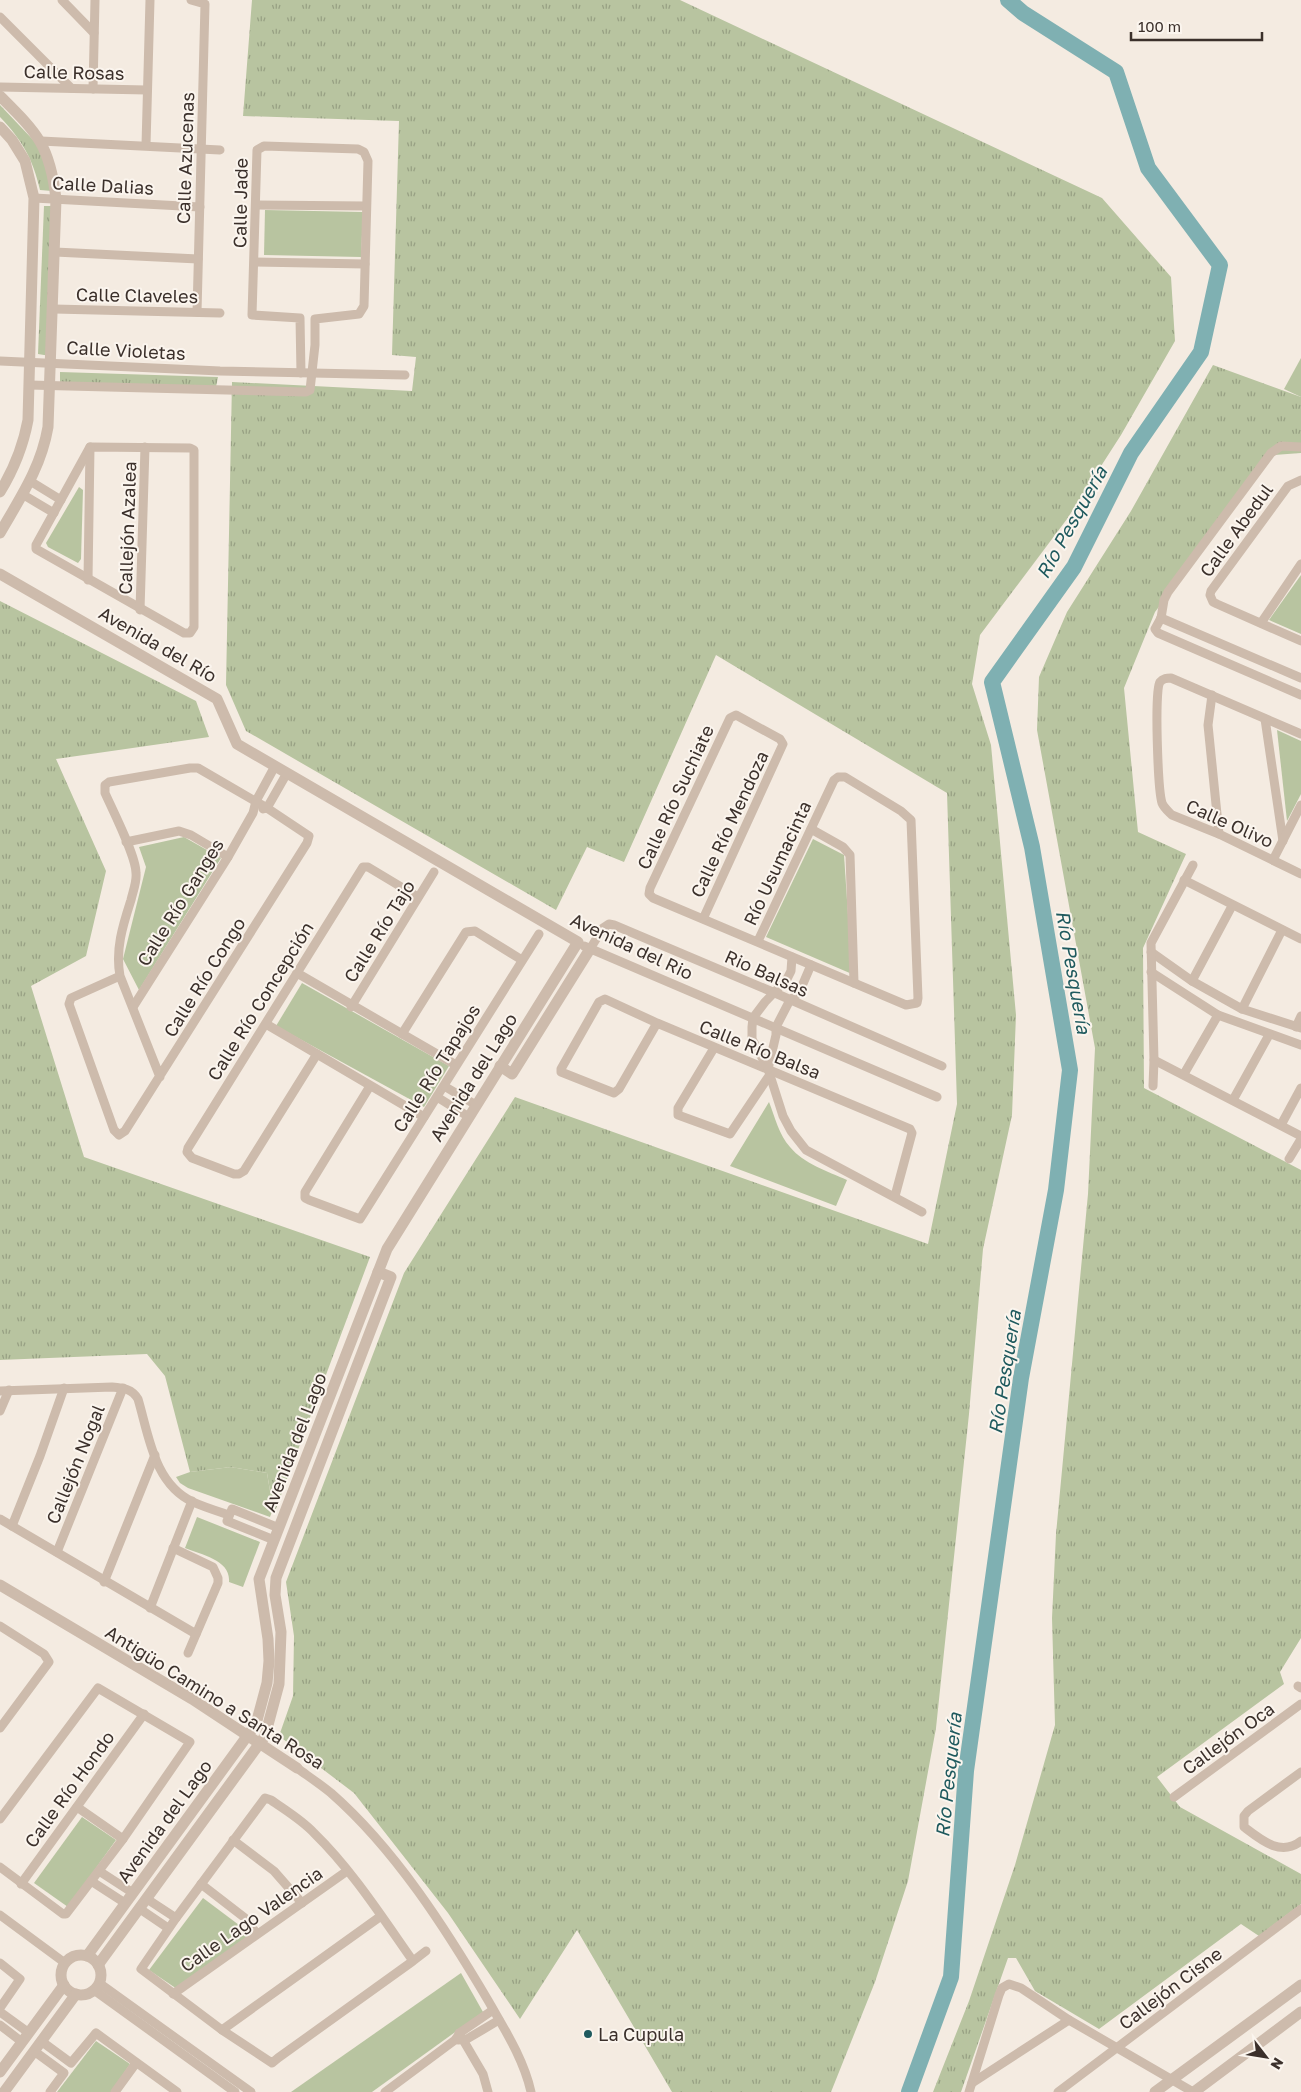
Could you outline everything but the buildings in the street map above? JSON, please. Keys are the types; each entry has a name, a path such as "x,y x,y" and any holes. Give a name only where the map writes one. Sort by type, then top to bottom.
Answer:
{"street":[{"path":"62,0 94,33"},
{"path":"93,89 95,0"},
{"path":"146,146 150,0"},
{"name":"Calle Azucenas","path":"191,0 205,4 197,312"},
{"path":"0,17 71,88"},
{"name":"Calle Rosas","path":"0,87 147,90"},
{"path":"0,96 30,126 41,141 51,170 56,199 52,362 46,442 42,456 26,488 0,533"},
{"path":"0,127 12,140 24,161 34,198 28,420 15,467 0,492"},
{"path":"41,141 220,150"},
{"name":"Calle Jade","path":"301,373 300,318 252,315 257,150 264,146 358,149 363,151 368,161 364,306 362,311 352,316 316,319 313,373"},
{"name":"Calle Dalias","path":"34,198 200,207"},
{"path":"256,205 366,206"},
{"path":"55,252 198,259"},
{"path":"255,262 365,264"},
{"name":"Calle Claveles","path":"54,309 220,313"},
{"name":"Calle Violetas","path":"0,360 220,371 404,375"},
{"path":"219,389 220,371"},
{"name":"Calle Violetas","path":"29,385 306,392 312,386 313,373"},
{"path":"90,446 190,448 194,450 196,454 194,627 190,632 184,633 140,610 36,549 36,545 90,446"},
{"path":"88,580 90,446"},
{"path":"1301,447 1281,446 1271,453 1168,592 1164,600 1162,618 1154,629 1158,633 1301,695"},
{"name":"Callejón Azalea","path":"140,610 145,447"},
{"path":"8,478 26,488 61,500"},
{"name":"Calle Abedul","path":"1301,480 1288,486 1211,590 1210,595 1213,602 1301,641"},
{"path":"26,488 54,513"},
{"path":"1261,623 1301,564"},
{"name":"Avenida del Río","path":"0,574 217,699 237,744 275,766"},
{"path":"1162,618 1301,678"},
{"name":"Calle Olivo","path":"1212,695 1171,678 1165,678 1160,682 1157,721 1163,804 1172,815 1219,834 1301,874"},
{"path":"1219,834 1208,725 1212,695 1264,719 1300,732"},
{"name":"Calle Río Suchiate","path":"703,919 653,898 649,894 650,888 730,718 733,715 780,739 783,743"},
{"path":"1264,719 1283,840"},
{"name":"Calle Río Mendoza","path":"703,919 783,743"},
{"name":"Avenida del Rio","path":"275,766 590,949 937,1097"},
{"name":"Calle Río Ganges","path":"134,1007 228,856 253,812 256,801 275,766"},
{"path":"160,1077 134,1007 120,976 118,949 136,872 126,842 105,793 104,786 109,782 198,768 267,808"},
{"path":"253,812 267,808 287,773"},
{"name":"Río Usumacinta","path":"841,776 901,810 911,820 918,998 917,1003 914,1005 906,1005 758,941 811,829 834,780 841,776"},
{"path":"1273,860 1301,805"},
{"name":"Calle Río Congo","path":"120,976 71,998 69,1001 95,1080 114,1130 119,1135 125,1131 308,844 309,836 306,833 267,808"},
{"path":"811,829 843,847 851,858 854,983"},
{"path":"126,842 179,831 191,835 228,856"},
{"path":"1153,1086 1151,943 1193,865"},
{"name":"Calle Río Concepción","path":"317,1054 246,1168 239,1174 234,1174 188,1155 188,1148 365,866 418,897"},
{"name":"Calle Río Tajo","path":"351,1006 434,872"},
{"path":"1184,880 1301,940"},
{"path":"1192,981 1232,906"},
{"path":"703,919 758,941"},
{"name":"Rio Balsas","path":"590,949 603,928 609,924 614,925 942,1066"},
{"path":"402,1034 462,936 470,930 475,931 522,960"},
{"path":"1242,1009 1282,930"},
{"name":"Calle Río Tapajos","path":"370,1086 307,1187 306,1198 360,1219 539,934"},
{"name":"Avenida del Lago","path":"87,1956 256,1724 267,1683 268,1639 259,1579 387,1249 578,942"},
{"name":"Avenida del Lago","path":"500,1066 512,1074 590,949"},
{"path":"1150,952 1192,981 1242,1009 1298,1028 1301,1016"},
{"path":"792,957 791,971 787,980 754,1018 752,1039 791,1131 806,1150 922,1212"},
{"path":"714,1048 678,1108 677,1113 682,1117 730,1134 768,1073 776,1027 790,1000 799,993 811,965"},
{"path":"297,972 351,1006 456,1065"},
{"path":"1151,972 1218,1016 1301,1045"},
{"name":"Calle Río Balsa","path":"657,1024 616,1091 610,1092 562,1074 560,1069 601,1000 605,999 768,1073 907,1128 912,1133 895,1196"},
{"path":"1184,1074 1218,1016"},
{"path":"266,1024 424,1118"},
{"path":"1233,1100 1269,1035"},
{"path":"1154,1060 1184,1074 1301,1137 1290,1159"},
{"path":"444,1086 476,1105"},
{"path":"1281,1125 1301,1088"},
{"path":"437,1097 469,1117"},
{"name":"Avenida del Lago","path":"98,1965 265,1736 279,1684 281,1632 275,1595 276,1578 391,1277 378,1272"},
{"name":"Callejón Nogal","path":"12,1526 40,1456 64,1388"},
{"path":"0,1411 4,1390 123,1388 134,1393 138,1400 155,1455 166,1482 192,1501 229,1515 279,1528"},
{"name":"Callejón Nogal","path":"57,1552 123,1388"},
{"path":"331,1395 344,1400"},
{"path":"104,1582 155,1455"},
{"path":"150,1608 192,1501"},
{"path":"229,1515 274,1540"},
{"path":"0,1519 104,1582 196,1634"},
{"path":"173,1548 213,1567 217,1572 218,1583 188,1653"},
{"name":"Antigüo Camino a Santa Rosa","path":"0,1586 192,1698 297,1768 336,1798 386,1850 466,1963 522,2064 531,2092"},
{"path":"0,1728 49,1662 49,1659 44,1654 2,1631"},
{"path":"0,1819 98,1688 190,1742 123,1839 66,1914 63,1914 0,1867"},
{"name":"Callejón Oca","path":"1174,1797 1301,1704"},
{"name":"Calle Río Hondo","path":"21,1884 144,1714"},
{"path":"1301,1772 1248,1811 1244,1816 1244,1827 1272,1846 1284,1849 1301,1842"},
{"path":"413,1961 347,1871 312,1831 271,1800 265,1798 168,1928 141,1969 222,2030 275,2061 413,1961 426,1951"},
{"path":"77,1807 123,1839"},
{"path":"233,1840 274,1871 302,1903"},
{"path":"164,1850 176,1859"},
{"path":"99,1871 133,1893"},
{"name":"Calle Lago Valencia","path":"173,1994 347,1871"},
{"path":"91,1881 125,1903"},
{"path":"201,1884 245,1918 257,1934"},
{"path":"147,1899 176,1918"},
{"path":"140,1909 168,1928"},
{"name":"Callejón Cisne","path":"1058,2092 1299,1912"},
{"path":"0,1916 65,1963"},
{"path":"222,2030 381,1916"},
{"path":"74,1956 87,1956 98,1965 101,1973 96,1987 86,1994 76,1994 64,1985 62,1974 65,1963 74,1956"},
{"path":"0,1963 20,1979 0,2010 26,2037"},
{"path":"970,2088 999,1995 1002,1988 1009,1984 1020,1988 1069,2020 1194,2092 1301,2012"},
{"path":"0,2072 64,1985"},
{"path":"1155,2092 1301,1985"},
{"path":"96,1987 235,2092"},
{"path":"96,1987 252,2092"},
{"path":"4,2092 76,1994"},
{"path":"385,2092 459,2038 493,2010"},
{"path":"459,2038 467,2039 499,2020"},
{"path":"970,2088 1069,2020"},
{"path":"0,2026 26,2037"},
{"path":"41,2042 70,2063 95,2033 177,2092"},
{"path":"459,2038 483,2074 486,2091"},
{"path":"34,2051 64,2073 50,2092"},
{"path":"115,2092 136,2063"}],"green space":[{"path":"252,0 680,0 1102,198 1171,277 1175,341 1121,435 1067,519 980,635 972,684 991,745 1016,1015 1012,1115 983,1249 969,1414 936,1728 908,1881 875,1982 831,2092 672,2092 577,1930 520,2019 448,1913 354,1793 279,1736 293,1696 294,1636 286,1582 404,1273 515,1097 928,1244 957,1104 947,793 716,655 624,862 587,847 556,910 246,731 226,685 232,382 412,391 416,357 392,355 399,121 243,116"},
{"path":"0,105 37,144 47,169 52,191 40,190 26,150 0,117"},
{"path":"44,206 52,206 50,356 38,354"},
{"path":"265,210 363,212 361,257 264,255"},
{"path":"1301,358 1301,397 1284,389"},
{"path":"1213,365 1301,397 1301,453 1274,455 1155,612 1124,688 1138,832 1186,854 1143,948 1144,1088 1301,1170 1301,1638 1280,1672 1284,1684 1157,1777 1180,1807 1301,1874 1301,1904 1259,1936 1241,1924 1099,2029 1035,1991 1016,1958 1008,1958 961,2092 933,2092 969,2001 1015,1865 1055,1725 1052,1618 1056,1534 1088,1194 1095,1048 1037,730 1039,677 1067,612 1131,511"},
{"path":"60,372 218,377 216,387 60,382"},
{"path":"79,487 83,490 81,559 78,563 48,547 46,543"},
{"path":"1301,575 1301,634 1269,620"},
{"path":"0,601 196,701 209,737 56,759 106,871 86,956 31,986 84,1157 370,1257 274,1514 267,1473 231,1467 190,1472 165,1376 147,1354 0,1360"},
{"path":"1277,730 1301,741 1301,794 1287,821"},
{"path":"184,837 221,858 139,990 123,959 146,867 139,847"},
{"path":"813,839 844,855 852,974 766,937"},
{"path":"302,983 449,1066 424,1107 276,1026"},
{"path":"769,1102 783,1137 796,1153 816,1166 847,1180 836,1206 730,1166"},
{"path":"231,1467 267,1473 273,1509 270,1517 188,1488 180,1483 176,1477 190,1472"},
{"path":"197,1517 260,1542 243,1587 229,1582 225,1568 220,1563 185,1548"},
{"path":"82,1817 116,1840 68,1907 34,1883"},
{"path":"203,1898 251,1934 177,1989 149,1970"},
{"path":"461,1973 483,2012 372,2092 291,2092"},
{"path":"96,2041 130,2064 111,2092 57,2092"}],"waterway":[{"name":"Río Pesquería","path":"909,2092 951,1977 966,1771 1021,1378 1056,1190 1070,1070 1032,847 992,682 1074,567 1131,453 1201,352 1220,265 1148,168 1116,72 1023,13 1008,0"}],"place":[{"name":"La Cupula","path":"588,2034"}]}
